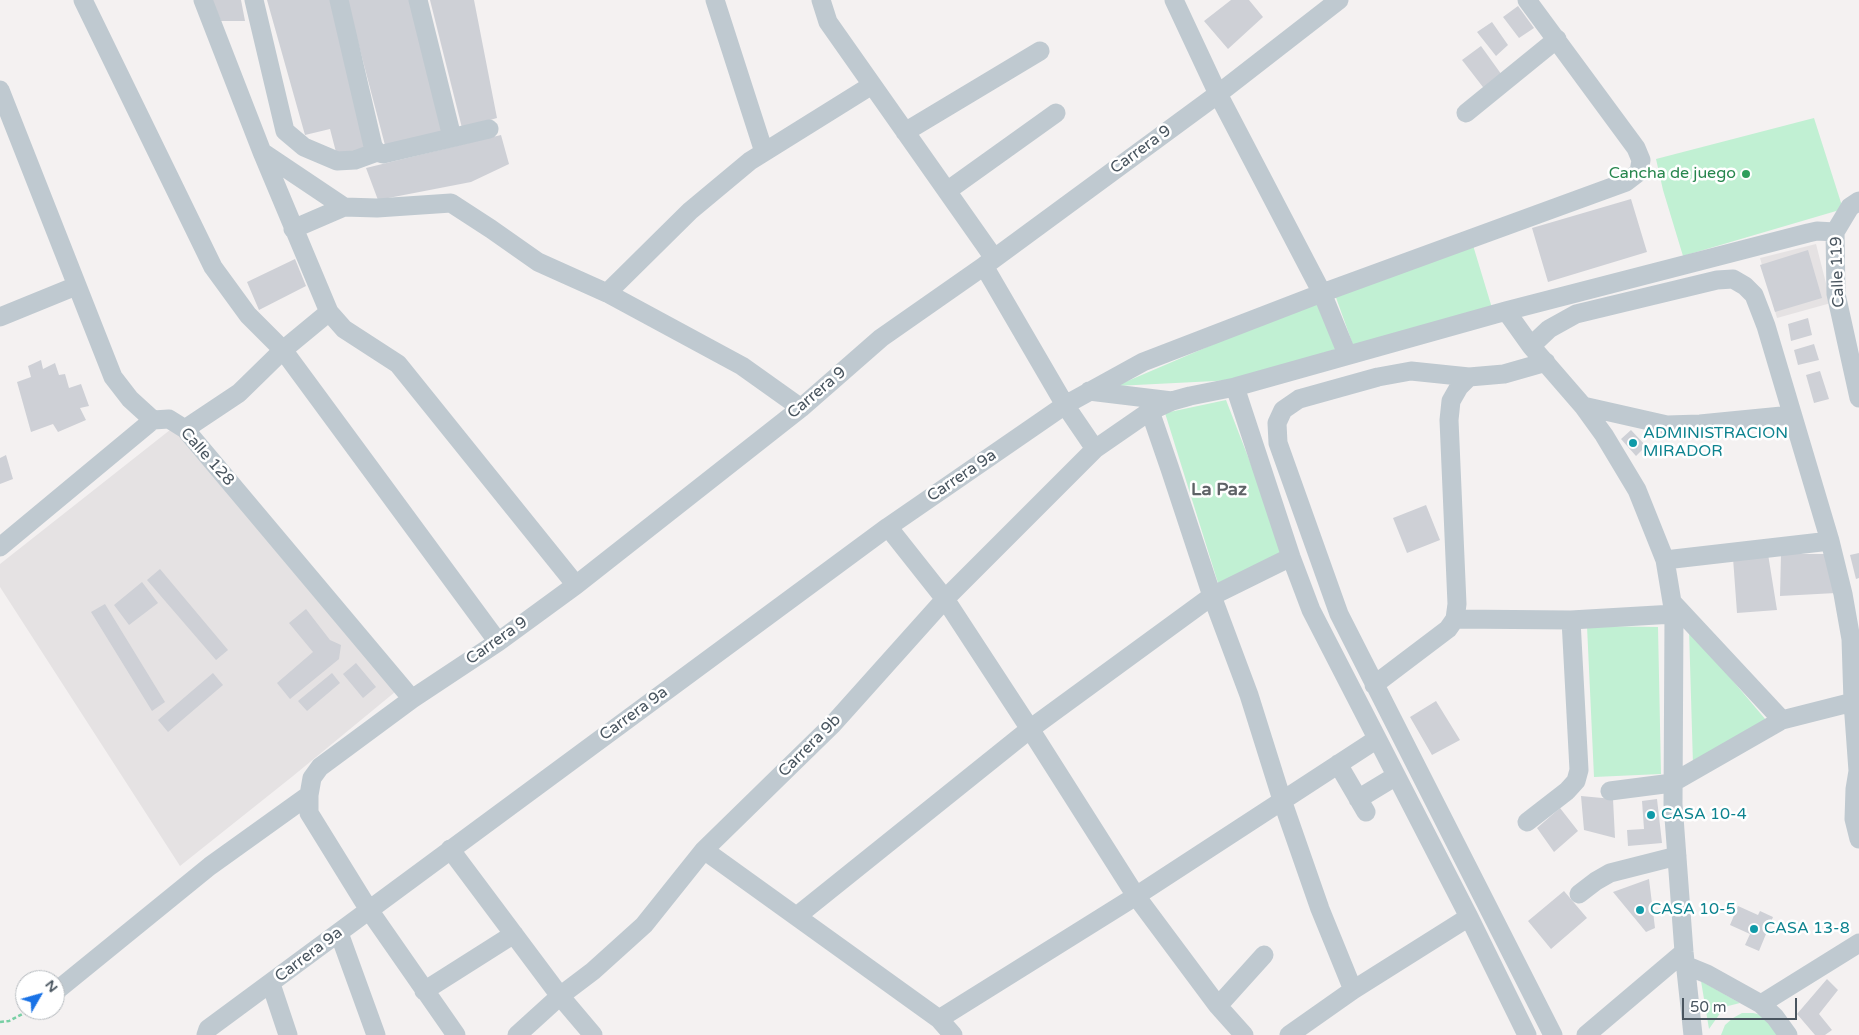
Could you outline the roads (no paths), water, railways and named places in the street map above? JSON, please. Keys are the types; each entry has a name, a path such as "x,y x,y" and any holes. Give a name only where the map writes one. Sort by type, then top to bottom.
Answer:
{"street":[{"path":"83,0 212,268 248,315 283,350 498,642"},
{"path":"204,0 262,152 329,312 344,329 398,364 576,585"},
{"path":"254,0 285,131 304,147 337,161 355,160 377,152"},
{"path":"339,0 373,146 377,152 383,154 489,129"},
{"path":"418,0 452,138"},
{"path":"715,0 764,152"},
{"path":"821,0 828,22 947,191 989,262 1065,405 1095,449"},
{"path":"1174,0 1218,94 1322,293 1347,354"},
{"name":"Carrera 9","path":"309,795 312,778 320,767 412,699 498,642 576,585 801,408 881,338 989,262 1218,94 1339,0"},
{"path":"1466,113 1557,39 1527,0"},
{"name":"Carrera 9a","path":"207,1032 450,849 888,527 1065,405 1143,362 1322,293 1626,182 1639,172 1641,160 1636,148 1557,39"},
{"path":"906,132 1040,51"},
{"path":"607,293 690,210 750,161 872,85"},
{"path":"0,90 113,377 130,399 153,420 0,547"},
{"path":"947,191 1056,113"},
{"path":"262,152 344,207"},
{"path":"294,229 344,207 376,208 451,203 491,228 538,262 607,293 742,366 801,408"},
{"name":"Calle 119","path":"1854,204 1835,232 1836,294 1859,398"},
{"path":"1089,391 1172,401 1235,387 1347,354 1506,311 1808,233 1817,231 1835,232"},
{"path":"1531,346 1549,329 1576,314 1717,280 1733,279 1745,286 1754,295 1766,326 1830,541 1843,594 1851,639 1852,702 1858,771 1854,818 1859,840"},
{"path":"0,317 76,286"},
{"path":"1506,311 1531,346 1583,406 1604,435 1637,490 1665,560 1673,608 1672,783 1685,958 1693,1035"},
{"path":"186,429 239,393 283,350 329,312"},
{"path":"1546,362 1504,374 1469,377 1411,371 1378,377 1299,399 1283,410 1276,423 1278,443 1339,614 1553,1035"},
{"path":"1374,685 1448,629 1455,619 1457,604 1449,420 1451,401 1459,387 1469,377"},
{"path":"1235,387 1291,557 1311,610 1469,917 1527,1035"},
{"name":"Carrera 9b","path":"517,1035 644,925 704,850 833,724 945,600 1095,449 1150,411 1172,401"},
{"path":"1583,406 1667,425 1700,424 1792,415"},
{"path":"1150,411 1212,596 1249,695 1282,800 1320,909 1353,990"},
{"name":"Calle 128","path":"153,420 169,419 186,429 412,699"},
{"path":"888,527 945,600 1136,896 1218,1006 1244,1035"},
{"path":"1665,560 1830,541"},
{"path":"797,916 1030,729 1212,596 1291,557"},
{"path":"1455,619 1571,620 1673,608"},
{"path":"1673,608 1782,720"},
{"path":"1528,822 1567,791 1576,781 1579,770 1571,620"},
{"path":"1610,791 1672,783 1782,720 1852,702"},
{"path":"939,1019 1136,896 1377,739"},
{"path":"1338,764 1362,805 1396,776"},
{"path":"309,795 309,813 369,910 456,1035"},
{"path":"65,984 210,866 309,795"},
{"path":"450,849 560,996 593,1035"},
{"path":"704,850 939,1019 953,1035"},
{"path":"1579,894 1610,873 1677,856"},
{"path":"1289,1035 1353,990 1469,917"},
{"path":"339,933 376,1035"},
{"path":"424,991 514,934"},
{"path":"1761,1004 1859,943"},
{"path":"1218,1006 1264,955"},
{"path":"1685,958 1707,974 1761,1004 1775,1017 1788,1035"},
{"path":"1586,1035 1685,958"},
{"path":"271,984 288,1035"}],"place":[{"name":"Cancha de juego","path":"1746,174"},
{"name":"ADMINISTRACION MIRADOR","path":"1633,443"},
{"name":"CASA 10-4","path":"1651,815"},
{"name":"CASA 10-5","path":"1640,910"},
{"name":"CASA 13-8","path":"1754,929"}],"district":[{"name":"La Paz","path":"1219,490"}]}
